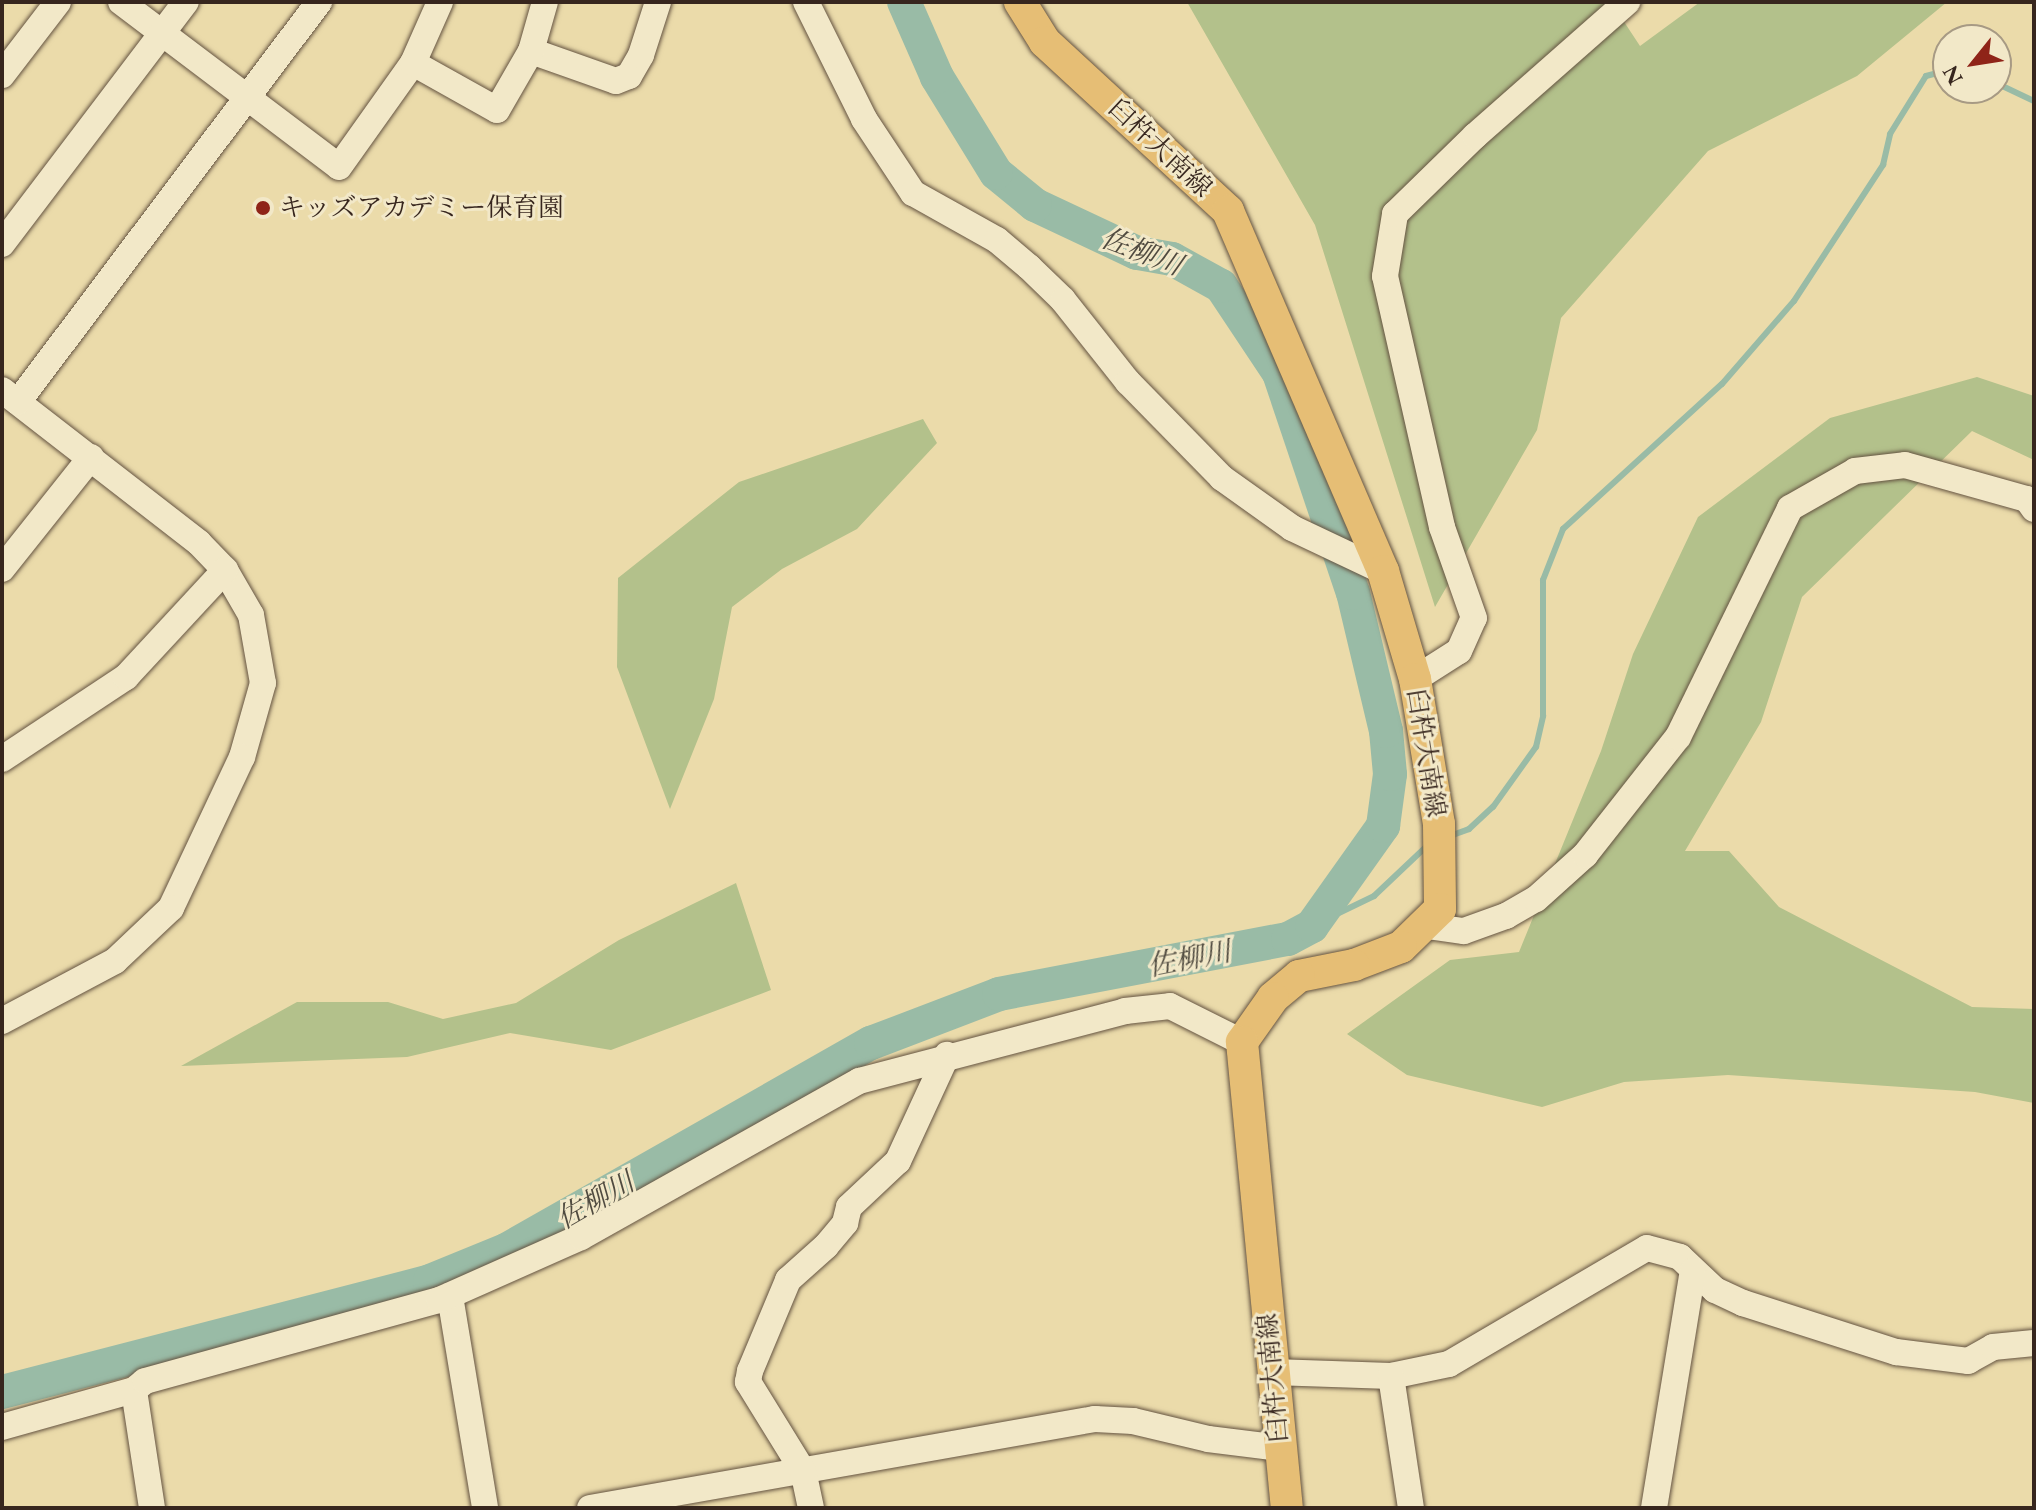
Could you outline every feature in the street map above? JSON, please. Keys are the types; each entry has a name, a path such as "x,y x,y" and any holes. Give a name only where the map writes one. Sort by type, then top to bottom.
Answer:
{"main road":[{"name":"臼杵大南線","path":"1020,2 1045,42 1228,211 1383,571 1415,679 1439,824 1440,909 1427,926"},
{"path":"1242,1042 1273,998 1299,976 1354,965 1401,947 1427,926"},
{"name":"臼杵大南線","path":"1242,1042 1287,1508"}],"street":[{"path":"2,75 58,2"},
{"path":"121,2 339,167 413,63 440,2"},
{"path":"2,244 186,2"},
{"path":"2,1021 115,961 157,925 182,890 242,757 263,683 251,615 225,570 91,457 10,396 249,99 319,2"},
{"path":"413,63 497,110 531,51 545,2"},
{"path":"531,51 616,81 629,76 641,55 658,2"},
{"path":"806,2 864,119 913,193 997,240 1029,267 1063,300 1137,392 1222,478 1292,528 1383,571"},
{"path":"1415,679 1459,651 1474,618 1442,527 1387,290 1395,214 1475,136 1627,2"},
{"path":"2,569 11,538 91,457"},
{"path":"1427,926 1464,931 1506,916 1536,899 1585,855 1678,737 1790,508 1818,488 1855,471 1905,465 2027,499 2034,509"},
{"path":"2,759 126,677 225,570"},
{"path":"2,1427 134,1390 145,1381 450,1296 581,1237 847,1087 947,1055 1125,1011 1170,1006 1242,1042"},
{"path":"811,1508 803,1471 748,1382 750,1371 788,1280 826,1246 845,1223 849,1207 898,1161 947,1055"},
{"path":"1273,1372 1391,1376 1449,1364 1478,1352 1544,1304 1578,1292 1647,1248 1665,1250 1715,1290 1743,1303 1924,1359 1968,1361 1993,1347 2034,1343"},
{"path":"1654,1508 1693,1271"},
{"path":"450,1296 485,1508"},
{"path":"1391,1376 1411,1508"},
{"path":"134,1390 152,1508"},
{"path":"590,1508 1095,1419 1133,1421 1208,1439 1280,1448"}],"green space":[{"path":"1187,2 1611,2 1640,46 1700,2 1947,2 1857,76 1708,151 1561,318 1537,430 1435,607 1315,225"},
{"path":"1977,377 2034,396 2034,460 1972,431 1802,597 1761,722 1685,851 1729,851 1779,907 1972,1007 2034,1009 2034,1103 1975,1092 1728,1075 1624,1082 1542,1107 1407,1075 1347,1034 1450,960 1519,952 1601,751 1633,654 1698,517 1830,418"},
{"path":"923,419 937,443 857,529 782,569 732,607 714,699 670,809 617,667 618,578 739,482"},
{"path":"736,883 771,990 611,1050 510,1033 407,1057 181,1066 297,1002 388,1002 443,1019 516,1003 619,940"}],"waterway":[{"name":"佐柳川","path":"2,1392 430,1281 506,1250 871,1043 999,994 1288,939 1312,926 1383,826 1390,774 1386,731 1353,593 1279,373 1221,286 1172,259 1137,253 1035,205 996,173 937,77 904,2"},
{"path":"1450,836 1469,829 1493,807 1536,747 1543,716 1543,580 1563,529 1722,384 1794,301 1883,165 1890,134 1926,76 1932,74"},
{"path":"2012,91 2034,101"},
{"path":"1312,926 1374,896 1428,845"}],"place":[{"name":"キッズアカデミー保育園","path":"263,208"}]}
